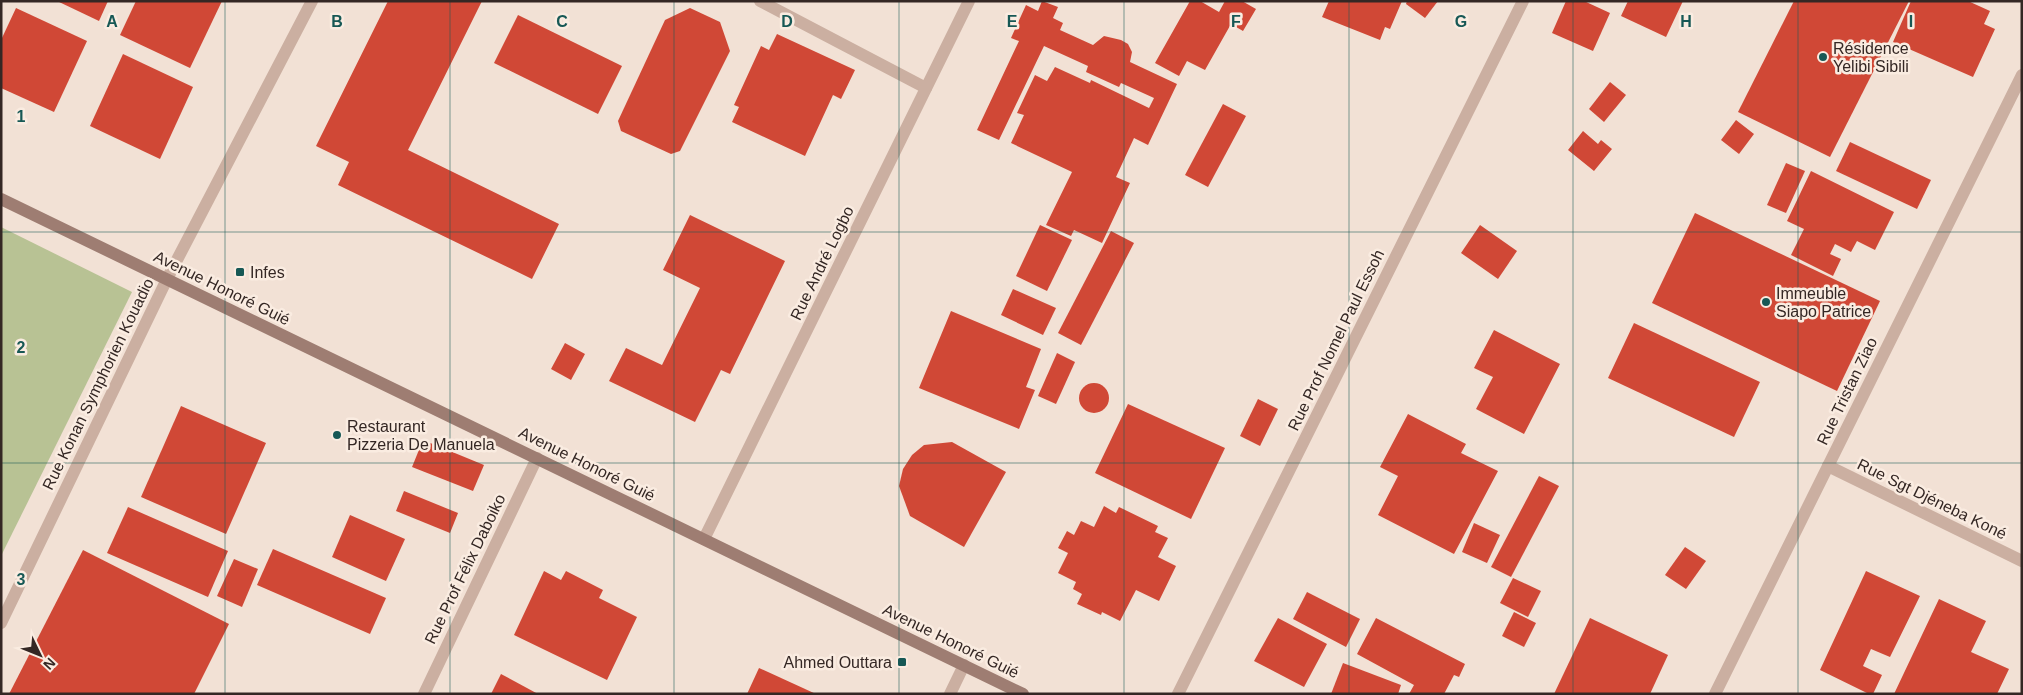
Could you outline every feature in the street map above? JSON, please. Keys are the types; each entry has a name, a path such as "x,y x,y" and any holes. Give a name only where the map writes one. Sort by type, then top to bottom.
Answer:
{"street":[{"name":"Rue Konan Symphorien Kouadio","path":"1,623 167,278 312,1"},
{"path":"760,1 926,88"},
{"name":"Rue André Logbo","path":"704,539 969,1"},
{"name":"Rue Prof Nomel Paul Essoh","path":"1178,694 1523,1"},
{"name":"Rue Tristan Ziao","path":"1715,694 2022,75"},
{"name":"Avenue Honoré Guié","path":"1,199 1023,694"},
{"name":"Rue Prof Félix Daboiko","path":"424,694 537,458"},
{"name":"Rue Sgt Djéneba Koné","path":"1828,466 2022,561"},
{"path":"950,694 964,666"}],"green space":[{"path":"1,227 132,292 1,556"}],"building":[{"path":"57,1 108,1 99,21"},
{"path":"136,1 222,1 190,68 120,35"},
{"path":"388,1 482,1 408,150 559,224 532,279 338,185 349,162 316,146"},
{"path":"1042,1 1058,7 1053,18 1063,23 1060,30 1093,45 1104,36 1121,40 1128,44 1132,52 1130,62 1177,84 1148,145 1134,138 1116,177 1130,183 1102,243 1074,230 1071,236 1046,225 1072,172 1011,143 1024,115 1017,113 1035,75 1047,81 1055,67 1090,83 1091,80 1149,108 1154,98 1121,83 1119,87 1086,72 1088,66 1044,46 999,140 977,130 1019,41 1011,38 1026,5 1038,11"},
{"path":"1190,1 1200,1 1219,12 1225,1 1242,1 1256,9 1243,31 1231,24 1205,70 1187,61 1179,76 1155,63"},
{"path":"1329,1 1402,1 1390,29 1385,27 1380,40 1322,17"},
{"path":"1407,1 1438,1 1425,18 1406,4"},
{"path":"1566,1 1584,1 1610,13 1593,51 1552,33"},
{"path":"1628,1 1683,1 1666,37 1621,16"},
{"name":"Résidence Yelibi Sibili","path":"1794,1 1909,1 1830,157 1738,112"},
{"path":"1911,1 1968,1 1990,11 1984,24 1995,29 1973,77 1893,42"},
{"path":"16,8 87,41 54,112 1,88 1,40"},
{"path":"690,8 720,22 730,51 680,151 671,154 621,131 618,121 665,20"},
{"path":"518,15 622,66 598,114 494,63"},
{"path":"777,34 855,70 841,99 833,95 805,156 732,122 739,107 734,105 761,46 769,50"},
{"path":"123,54 193,87 160,159 90,126"},
{"path":"1610,82 1626,95 1604,122 1589,109"},
{"path":"1223,104 1246,116 1208,187 1185,175"},
{"path":"1736,120 1754,134 1739,154 1721,140"},
{"path":"1583,131 1598,144 1601,140 1612,149 1594,171 1568,150"},
{"path":"1850,142 1931,180 1917,209 1836,171"},
{"path":"1786,163 1805,171 1786,213 1767,205"},
{"path":"1811,171 1894,212 1875,250 1857,241 1851,252 1835,244 1830,254 1841,259 1833,276 1791,255 1804,229 1787,221"},
{"name":"Immeuble Siapo Patrice","path":"1695,213 1880,301 1837,391 1652,303"},
{"path":"690,215 785,261 730,374 721,370 695,422 609,381 626,348 662,365 700,288 663,270"},
{"path":"1040,225 1072,240 1047,291 1016,276"},
{"path":"1480,225 1517,251 1498,279 1461,253"},
{"path":"1111,231 1134,243 1081,345 1058,333"},
{"path":"1013,289 1056,308 1043,335 1001,315"},
{"path":"951,311 1041,349 1026,387 1035,390 1019,429 919,388"},
{"path":"1634,323 1760,382 1734,437 1608,378"},
{"path":"1494,330 1560,364 1524,434 1476,409 1493,377 1474,368"},
{"path":"565,343 585,354 571,380 551,369"},
{"path":"1057,353 1075,362 1056,404 1038,396"},
{"path":"1094,383 1105,387 1109,398 1105,409 1094,413 1083,409 1079,398 1083,387"},
{"path":"1258,399 1278,409 1260,446 1240,436"},
{"path":"1128,404 1225,448 1191,519 1095,473"},
{"path":"181,406 266,443 226,534 141,497"},
{"path":"1408,414 1466,444 1461,453 1498,471 1454,554 1378,515 1398,476 1380,467"},
{"path":"423,440 484,465 473,491 412,467"},
{"path":"952,442 1006,472 964,547 910,516 899,486 903,469 912,455 924,445"},
{"path":"1539,476 1559,486 1511,577 1491,567"},
{"path":"404,491 458,513 450,533 396,511"},
{"path":"1104,506 1116,513 1119,507 1158,526 1155,532 1168,538 1158,557 1176,566 1159,601 1136,590 1120,621 1102,612 1101,615 1077,604 1082,594 1073,589 1076,582 1058,573 1068,553 1058,548 1067,531 1074,535 1081,521 1094,527"},
{"path":"128,507 228,551 208,597 107,553"},
{"path":"350,515 405,539 386,581 332,557"},
{"path":"1474,523 1500,535 1487,563 1462,552"},
{"path":"1685,547 1706,561 1686,589 1665,575"},
{"path":"273,549 386,598 370,634 257,585"},
{"path":"83,550 229,624 194,694 9,694"},
{"path":"234,559 258,569 242,607 217,596"},
{"path":"544,571 561,580 566,571 603,590 599,598 637,617 607,680 514,635"},
{"path":"1866,571 1920,596 1890,657 1871,649 1863,666 1882,675 1873,694 1869,694 1820,670"},
{"path":"1513,578 1541,591 1528,617 1500,603"},
{"path":"1307,592 1360,619 1346,647 1293,619"},
{"path":"1939,599 1986,621 1971,652 2009,669 1997,694 1894,694"},
{"path":"1514,612 1536,623 1524,647 1502,636"},
{"path":"1278,618 1327,644 1304,687 1254,661"},
{"path":"1376,618 1465,664 1459,677 1454,675 1444,694 1409,694 1414,685 1357,654"},
{"path":"1590,618 1668,655 1650,694 1554,694"},
{"path":"1343,663 1401,685 1398,694 1331,694"},
{"path":"759,668 816,694 747,694"},
{"path":"501,674 538,694 491,694"}],"place":[{"name":"Résidence Yelibi Sibili","path":"1823,57"},
{"name":"Infes","path":"240,272"},
{"name":"Immeuble Siapo Patrice","path":"1766,302"},
{"name":"Restaurant Pizzeria De Manuela","path":"337,435"},
{"name":"Ahmed Outtara","path":"902,662"}]}
